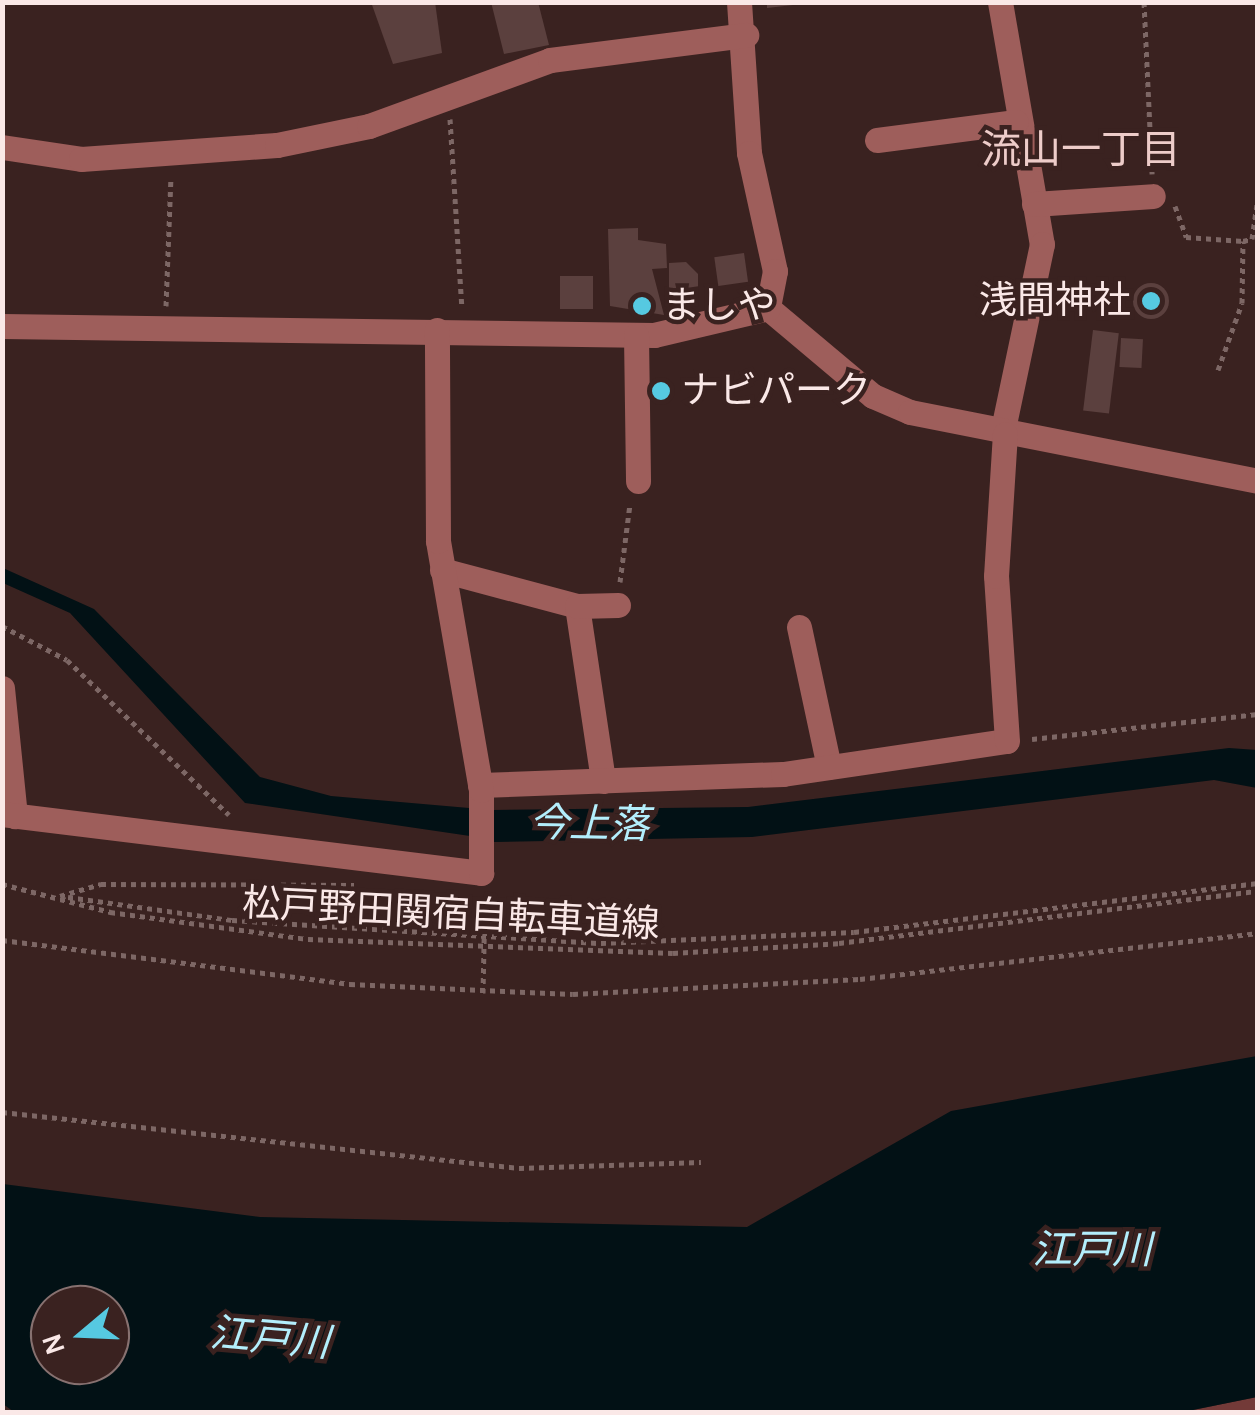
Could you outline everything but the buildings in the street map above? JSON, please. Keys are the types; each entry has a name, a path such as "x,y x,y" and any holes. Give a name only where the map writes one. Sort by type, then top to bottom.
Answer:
{"street":[{"path":"740,2 746,34 749,153 775,271 768,308"},
{"path":"481,787 829,767 1007,741 996,576 1004,434 1042,262 1016,122 1000,2"},
{"path":"2,147 81,159 171,158 344,134 550,60 746,34"},
{"path":"876,140 1016,122"},
{"path":"1034,204 1153,196"},
{"path":"2,326 166,324 636,334 768,308"},
{"path":"768,308 873,396 1004,434 1258,481"},
{"path":"2,688 9,815 396,868 481,861 481,787 442,570 450,331"},
{"path":"636,334 638,480"},
{"path":"442,570 576,606 618,605"},
{"path":"576,606 604,781"},
{"path":"799,626 829,767"}],"path":[{"path":"1144,2 1153,196 1172,196 1186,237 1243,241 1252,239 1258,197"},
{"path":"448,95 450,331"},
{"path":"166,324 171,158"},
{"path":"1218,370 1242,303 1243,241"},
{"path":"618,605 638,480"},
{"path":"2,626 66,660 239,822"},
{"path":"1007,741 1258,714"},
{"path":"60,896 101,884 319,889 368,883 396,868"},
{"path":"60,896 232,920 601,943 854,932 1258,883"},
{"name":"松戸野田関宿自転車道線","path":"2,887 195,926 483,951 839,943 1258,892"},
{"path":"483,993 486,902"},
{"path":"2,940 175,966 483,993 860,979 1258,933"},
{"path":"2,1112 519,1168 700,1162"}],"shaded area":[{"path":"1257,1397 1257,1412 1183,1412"}],"water":[{"path":"3,568 94,609 260,777 331,796 469,808 470,836 245,803 70,613 3,583"},
{"name":"今上落","path":"1229,748 1257,750 1257,788 1214,780 752,837 494,842 493,810 748,807"},
{"name":"江戸川","path":"1257,1056 1257,1397 1183,1412 14,1412 3,1404 3,1184 260,1217 747,1227 951,1111"}],"place":[{"name":"浅間神社","path":"1151,301"},
{"name":"ましや","path":"642,306"},
{"name":"ナビパーク","path":"661,391"}],"district":[{"name":"流山一丁目","path":"1081,150"}]}
